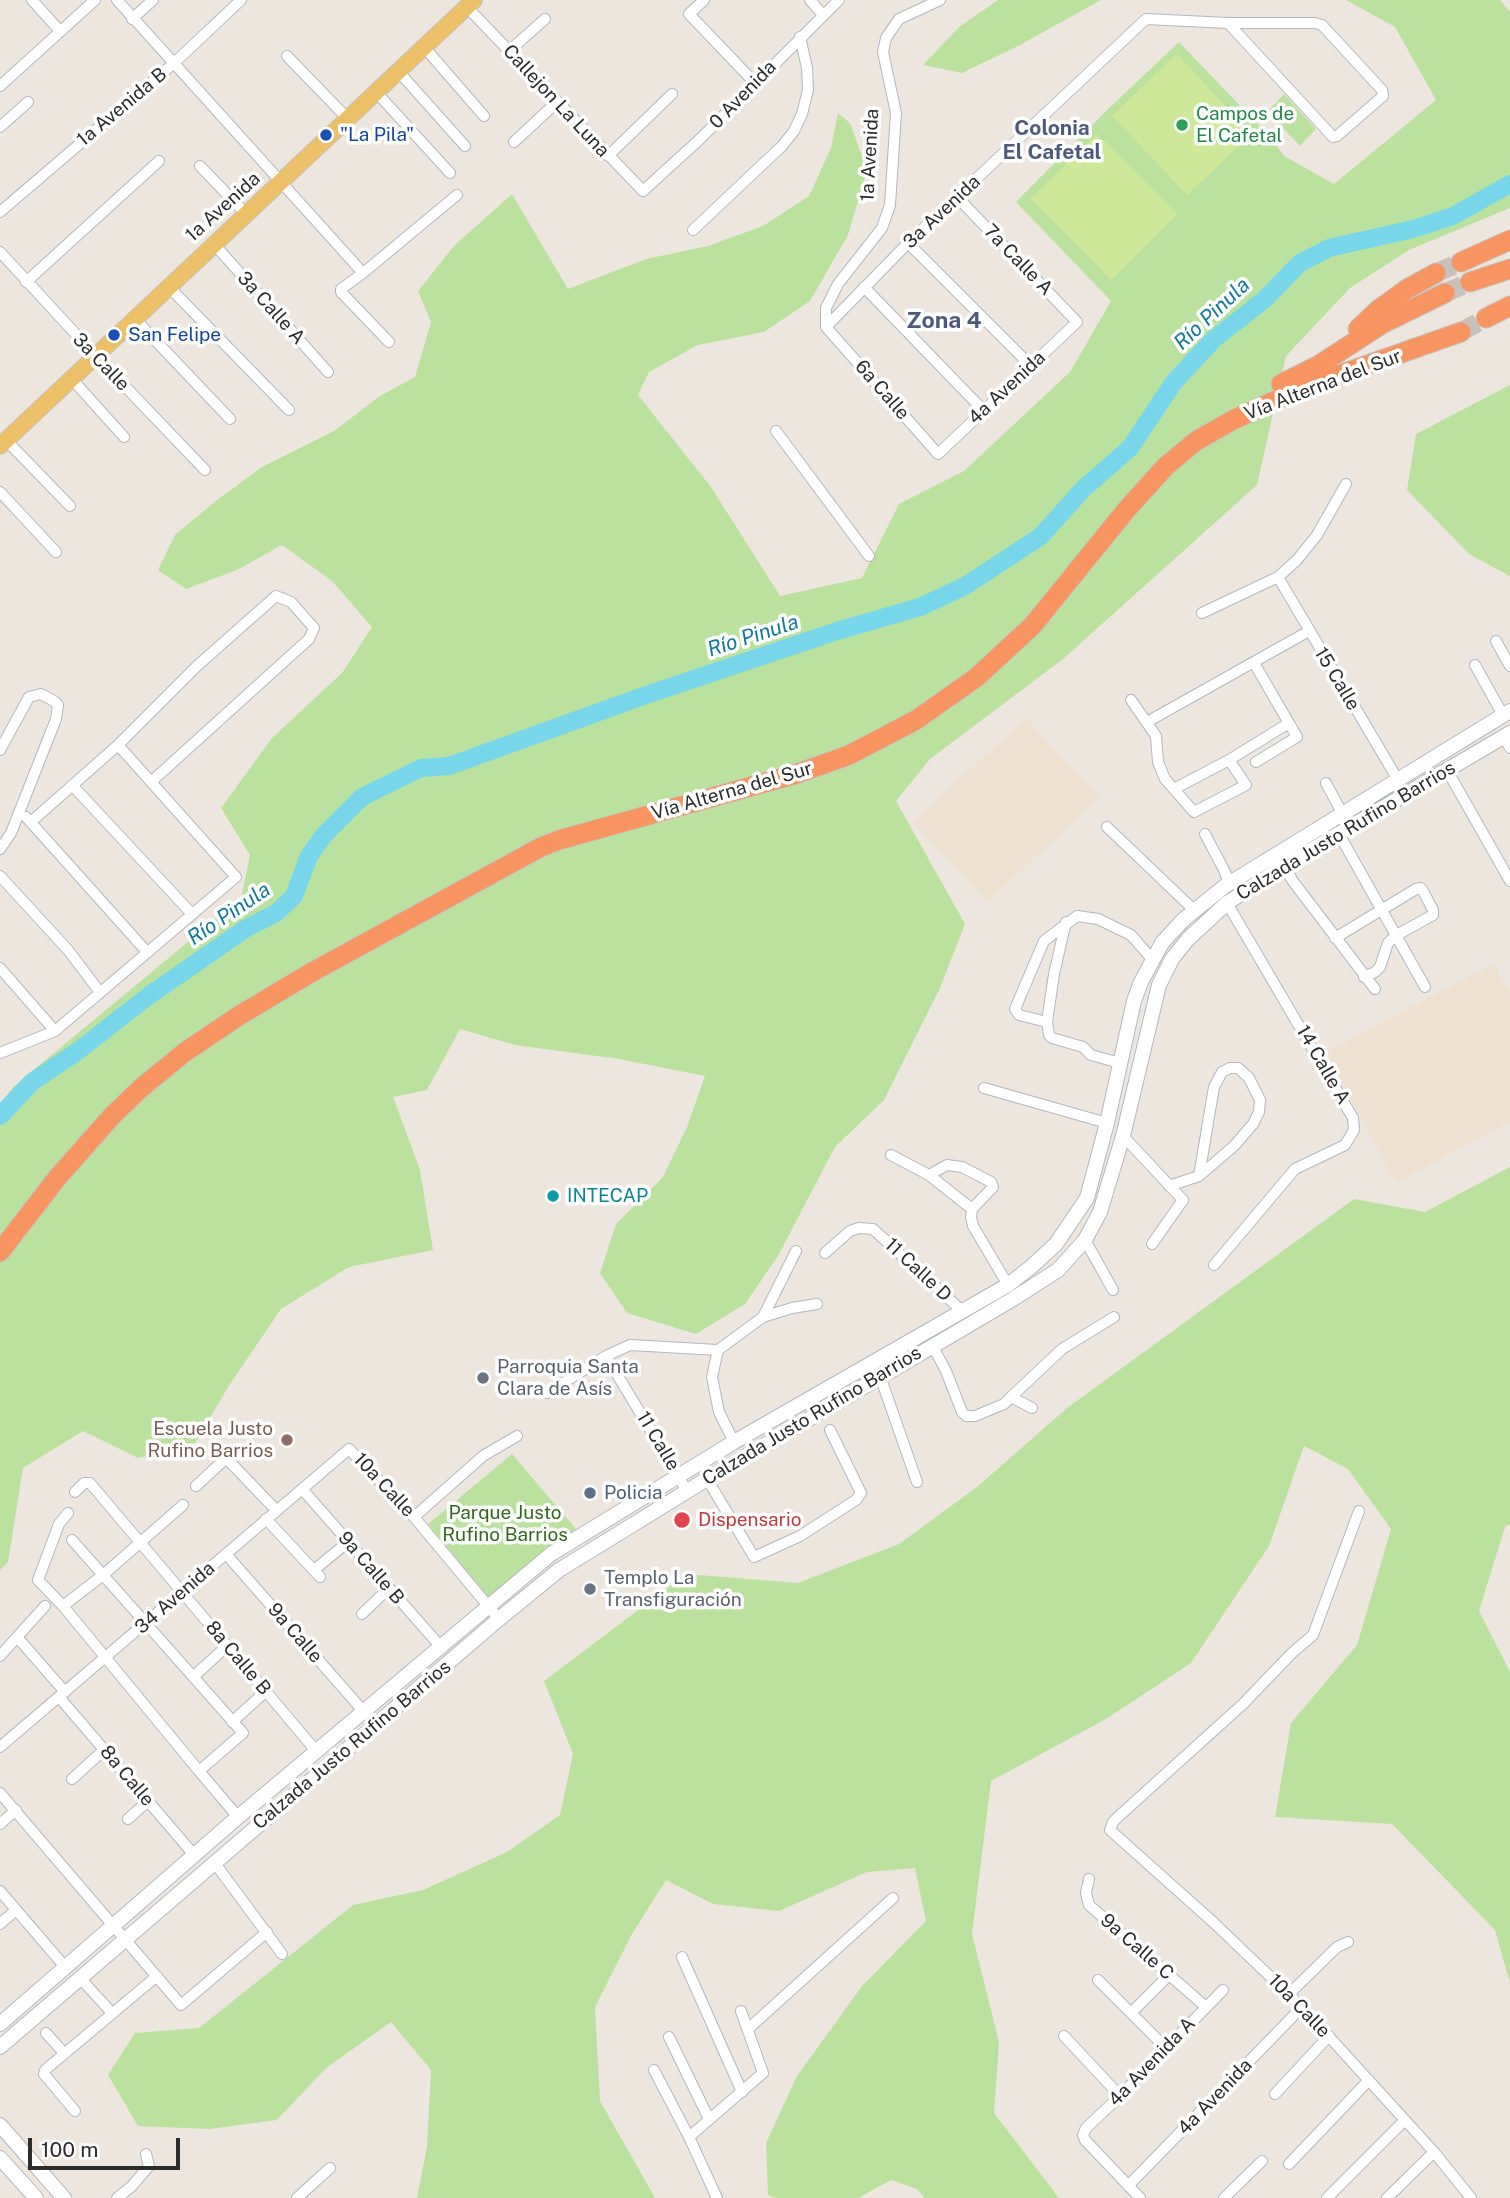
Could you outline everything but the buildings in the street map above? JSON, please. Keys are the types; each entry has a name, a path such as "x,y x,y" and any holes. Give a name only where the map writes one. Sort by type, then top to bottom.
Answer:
{"highway":[{"path":"1461,262 1510,240"},
{"path":"1470,282 1510,269"},
{"path":"1319,365 1378,310 1407,289 1436,273"},
{"name":"Vía Alterna del Sur","path":"0,1252 57,1178 112,1116 185,1052 314,971 541,847 794,769 817,760 911,709 987,653 1025,618 1141,477 1169,448 1228,410 1319,365 1382,324 1445,293"},
{"name":"Vía Alterna del Sur","path":"817,760 849,755 916,720 977,677 1033,625 1149,484 1174,458 1196,441 1233,420 1305,387 1461,331"},
{"name":"Vía Alterna del Sur","path":"0,1232 78,1136 135,1080 179,1044 235,1006 553,830 794,769"}],"main road":[{"name":"1a Avenida","path":"3,443 470,4"}],"street":[{"path":"33,0 60,31"},
{"path":"0,86 95,0"},
{"path":"117,0 363,273"},
{"path":"132,19 153,0"},
{"name":"1a Avenida B","path":"0,212 173,64 241,0"},
{"path":"704,0 690,13 755,83"},
{"path":"810,0 823,15"},
{"name":"0 Avenida","path":"647,189 839,0"},
{"name":"1a Avenida","path":"827,327 827,308 838,284 882,228 890,205 896,113 883,52 886,38 899,19 940,0"},
{"name":"Callejon La Luna","path":"470,4 509,51 638,189 647,189"},
{"path":"509,51 545,19"},
{"name":"3a Avenida","path":"827,327 908,243 1146,19 1322,25 1382,90 1383,96 1338,136 1333,137 1228,23"},
{"path":"693,230 782,146 794,131 808,90 807,68 800,37"},
{"path":"425,48 484,116"},
{"path":"287,55 349,120"},
{"path":"399,72 465,146"},
{"path":"377,93 450,173"},
{"path":"608,156 672,94"},
{"path":"0,127 28,102"},
{"path":"514,142 557,102"},
{"path":"26,282 159,160"},
{"path":"200,166 246,214"},
{"path":"390,342 341,289 457,195"},
{"name":"7a Calle A","path":"958,198 1077,323"},
{"path":"908,243 1031,366"},
{"name":"3a Calle A","path":"214,244 328,372"},
{"name":"3a Calle","path":"0,252 205,470"},
{"path":"168,286 289,410"},
{"path":"864,286 983,410"},
{"path":"134,318 230,419"},
{"name":"4a Avenida","path":"938,454 1077,323"},
{"name":"6a Calle","path":"827,327 938,454"},
{"path":"71,378 124,437"},
{"path":"776,431 869,556"},
{"path":"3,443 70,506"},
{"path":"1202,613 1278,577 1317,535 1346,484"},
{"path":"0,492 56,552"},
{"name":"15 Calle","path":"1278,577 1398,779"},
{"path":"32,821 118,746 197,666 276,596 291,602 314,628 309,639 151,782"},
{"path":"1147,722 1309,631"},
{"path":"1496,641 1510,666"},
{"path":"1254,663 1297,737 1256,762"},
{"path":"1475,665 1506,713"},
{"path":"0,750 29,697 41,694 58,705 56,719 11,833 0,849"},
{"path":"1131,700 1156,736 1158,762 1166,779 1194,812 1246,785 1229,760"},
{"name":"Calzada Justo Rufino Barrios","path":"0,2024 115,1927 238,1817 551,1554 734,1442 962,1311 993,1302 1008,1285 1056,1244 1087,1198 1140,982 1162,943 1195,911 1229,884 1506,713"},
{"path":"1174,789 1229,760 1289,723"},
{"path":"1473,732 1484,748"},
{"name":"Calzada Justo Rufino Barrios","path":"0,2047 559,1570 932,1345 993,1302 1058,1269 1085,1240 1100,1212 1123,1136 1159,985 1172,959 1188,939 1227,903 1284,866 1484,748 1508,740"},
{"path":"0,1053 55,1031 236,877 118,746"},
{"path":"1447,770 1510,881"},
{"path":"1326,783 1342,813"},
{"path":"72,786 192,914"},
{"path":"19,810 32,821 147,952"},
{"path":"1107,827 1195,911"},
{"path":"1205,834 1226,872 1229,884"},
{"path":"1339,834 1425,987"},
{"path":"1304,836 1312,850"},
{"path":"1284,866 1375,989"},
{"path":"0,876 68,950 99,991"},
{"path":"1335,938 1380,909 1421,888 1433,915 1395,936 1388,943 1380,967 1376,972 1364,977"},
{"name":"14 Calle A","path":"1214,1265 1295,1169 1345,1145 1354,1130 1353,1118 1227,903"},
{"path":"1047,1023 1019,1015 1015,1009 1044,941 1066,922 1077,916 1098,919 1131,935 1152,959"},
{"path":"1066,922 1054,974 1047,1023 1049,1035 1083,1047 1091,1055 1120,1063"},
{"path":"0,968 55,1031"},
{"path":"1130,1023 1149,1028"},
{"path":"1170,1186 1199,1176 1234,1146 1253,1124 1261,1100 1249,1078 1238,1068 1222,1072 1214,1087 1199,1176"},
{"path":"984,1088 1107,1123"},
{"path":"1123,1136 1183,1200 1152,1244"},
{"path":"891,1155 929,1175 972,1209"},
{"path":"929,1175 947,1165 962,1167 991,1182 993,1187 972,1209 973,1226 1008,1285"},
{"name":"11 Calle D","path":"825,1254 850,1231 859,1228 873,1229 962,1311"},
{"path":"1085,1240 1113,1290"},
{"path":"762,1317 796,1251"},
{"path":"547,1393 606,1356 630,1345 718,1350 762,1317 817,1304"},
{"path":"932,1345 946,1371 962,1412 966,1416 975,1416 1003,1404 1062,1349 1114,1317"},
{"path":"718,1350 712,1377 719,1412 734,1442"},
{"name":"11 Calle","path":"606,1356 687,1491"},
{"path":"880,1376 917,1482"},
{"path":"1011,1397 1032,1408"},
{"path":"707,1479 754,1556 800,1536 856,1500 861,1493 830,1430"},
{"path":"414,1517 483,1456 517,1436"},
{"name":"10a Calle","path":"349,1448 414,1517 499,1619"},
{"name":"34 Avenida","path":"0,1747 349,1448"},
{"path":"195,1486 228,1460 276,1510"},
{"name":"8a Calle B","path":"75,1492 84,1483 90,1483 317,1752"},
{"name":"9a Calle B","path":"302,1489 441,1647"},
{"path":"63,1606 183,1505"},
{"name":"10a Calle","path":"1359,1511 1313,1635 1243,1704 1119,1816 1110,1830 1213,1922 1302,2007 1434,2152 1471,2198"},
{"path":"68,1513 59,1524 38,1580 106,1656 238,1817"},
{"path":"266,1519 317,1573 348,1542"},
{"path":"72,1540 243,1733 200,1771"},
{"name":"9a Calle","path":"226,1554 364,1712"},
{"path":"362,1614 389,1588"},
{"path":"0,1656 45,1605"},
{"name":"8a Calle","path":"17,1637 105,1749 195,1856"},
{"path":"193,1677 227,1646"},
{"path":"232,1722 266,1691"},
{"path":"72,1779 105,1749"},
{"path":"0,1793 181,2005 267,1932"},
{"path":"128,1819 148,1801"},
{"path":"0,1824 16,1810"},
{"path":"214,1862 282,1954"},
{"name":"9a Calle C","path":"1089,1879 1086,1893 1089,1905 1206,2007"},
{"path":"0,1891 66,1968"},
{"path":"748,2029 893,1898"},
{"path":"0,1924 16,1910"},
{"path":"1289,1994 1338,1947 1348,1942"},
{"path":"682,1957 741,2092"},
{"path":"1131,2013 1169,1975"},
{"path":"75,2111 44,2074 45,2070 156,1976"},
{"path":"80,1979 113,2013"},
{"path":"1098,1980 1167,2049"},
{"name":"4a Avenida A","path":"1128,2186 1085,2140 1083,2135 1086,2128 1223,1990"},
{"name":"4a Avenida","path":"1128,2186 1302,2007"},
{"path":"689,2137 763,2073 741,2011"},
{"path":"46,2033 64,2053"},
{"path":"1064,2036 1120,2096"},
{"path":"1275,2094 1329,2036"},
{"path":"669,2037 709,2119"},
{"path":"654,2070 717,2198"},
{"path":"1289,2164 1369,2080"},
{"path":"1328,2198 1405,2120"},
{"path":"0,2125 64,2198"},
{"path":"1387,2198 1434,2152"},
{"path":"117,2198 131,2187 149,2166 146,2154"},
{"path":"0,2158 36,2198"},
{"path":"1224,2198 1262,2161"},
{"path":"297,2198 330,2168"},
{"path":"1128,2186 1140,2198"}],"shaded area":[{"path":"1026,718 1100,797 987,902 913,822"},
{"path":"1494,963 1510,994 1510,1122 1396,1183 1326,1052"}],"green space":[{"path":"998,0 1101,0 1020,45 962,73 923,65 959,27"},
{"path":"1346,0 1500,0 1510,12 1510,208 1409,250 1350,288 1286,356 1257,485 1063,659 930,759 896,801 965,924 940,988 884,1100 835,1147 778,1256 745,1304 696,1334 627,1313 600,1273 616,1224 663,1177 687,1127 705,1076 619,1059 515,1045 460,1029 427,1090 393,1097 420,1170 433,1250 349,1267 281,1309 230,1384 195,1443 138,1458 83,1431 23,1468 8,1562 0,1570 0,1105 13,1087 241,898 250,855 221,808 272,738 342,673 372,627 332,581 282,545 237,570 186,589 158,570 175,535 262,467 334,431 380,396 415,377 431,322 418,291 454,246 512,194 568,289 646,259 708,246 763,226 809,196 831,148 838,113 850,123 867,170 848,235 810,301 764,332 698,345 649,372 638,395 711,487 780,596 862,578 899,504 964,471 1070,372 1111,301 1016,202 1179,42 1269,136 1284,156 1334,184 1436,100 1395,27"},
{"name":"Campos de El Cafetal","path":"1177,54 1252,134 1187,195 1112,116"},
{"path":"1284,94 1316,129 1300,146 1267,112"},
{"path":"1097,134 1177,214 1111,280 1031,199"},
{"path":"1510,385 1510,576 1469,554 1407,490 1416,434"},
{"path":"1510,1167 1510,1524 1505,1527 1479,1611 1510,1672 1510,1983 1495,1930 1392,1824 1275,1817 1291,1723 1357,1645 1391,1529 1348,1469 1304,1446 1269,1546 1191,1663 1106,1719 991,1781 972,1934 999,2042 994,2113 1059,2198 925,2198 917,2189 891,2180 858,2198 776,2198 768,2195 766,2143 797,2076 862,1986 926,1921 915,1868 867,1872 779,1911 713,1904 666,1880 632,1934 595,2007 600,2101 655,2198 417,2198 427,2147 431,2070 391,2022 326,2068 277,2120 209,2129 138,2126 108,2075 135,2033 199,2028 353,1905 423,1890 507,1852 560,1815 573,1754 544,1681 686,1574 798,1583 899,1544 977,1487 1067,1408 1354,1199 1425,1212"},
{"name":"Parque Justo Rufino Barrios","path":"512,1454 576,1529 489,1598 428,1524"}],"waterway":[{"name":"Río Pinula","path":"0,1116 32,1082 78,1051 147,997 245,929 276,913 294,896 309,856 324,835 362,797 421,768 449,766 646,695 837,631 920,607 965,586 1041,536 1083,489 1130,448 1174,382 1214,339 1264,300 1300,263 1329,248 1413,229 1453,216 1510,184"}],"tunnel":[{"path":"1436,273 1461,262"},
{"path":"1445,293 1470,282"},
{"path":"1461,332 1486,318"}],"place":[{"name":"Campos de El Cafetal","path":"1182,125"},
{"name":"\"La Pila\"","path":"326,135"},
{"name":"San Felipe","path":"114,335"},
{"name":"INTECAP","path":"553,1196"},
{"name":"Parroquia Santa Clara de Asís","path":"483,1378"},
{"name":"Escuela Justo Rufino Barrios","path":"287,1440"},
{"name":"Policia","path":"590,1493"},
{"name":"Dispensario","path":"682,1520"},
{"name":"Templo La Transfiguración","path":"590,1589"}],"district":[{"name":"Colonia El Cafetal","path":"1052,141"},
{"name":"Zona 4","path":"944,321"}]}
